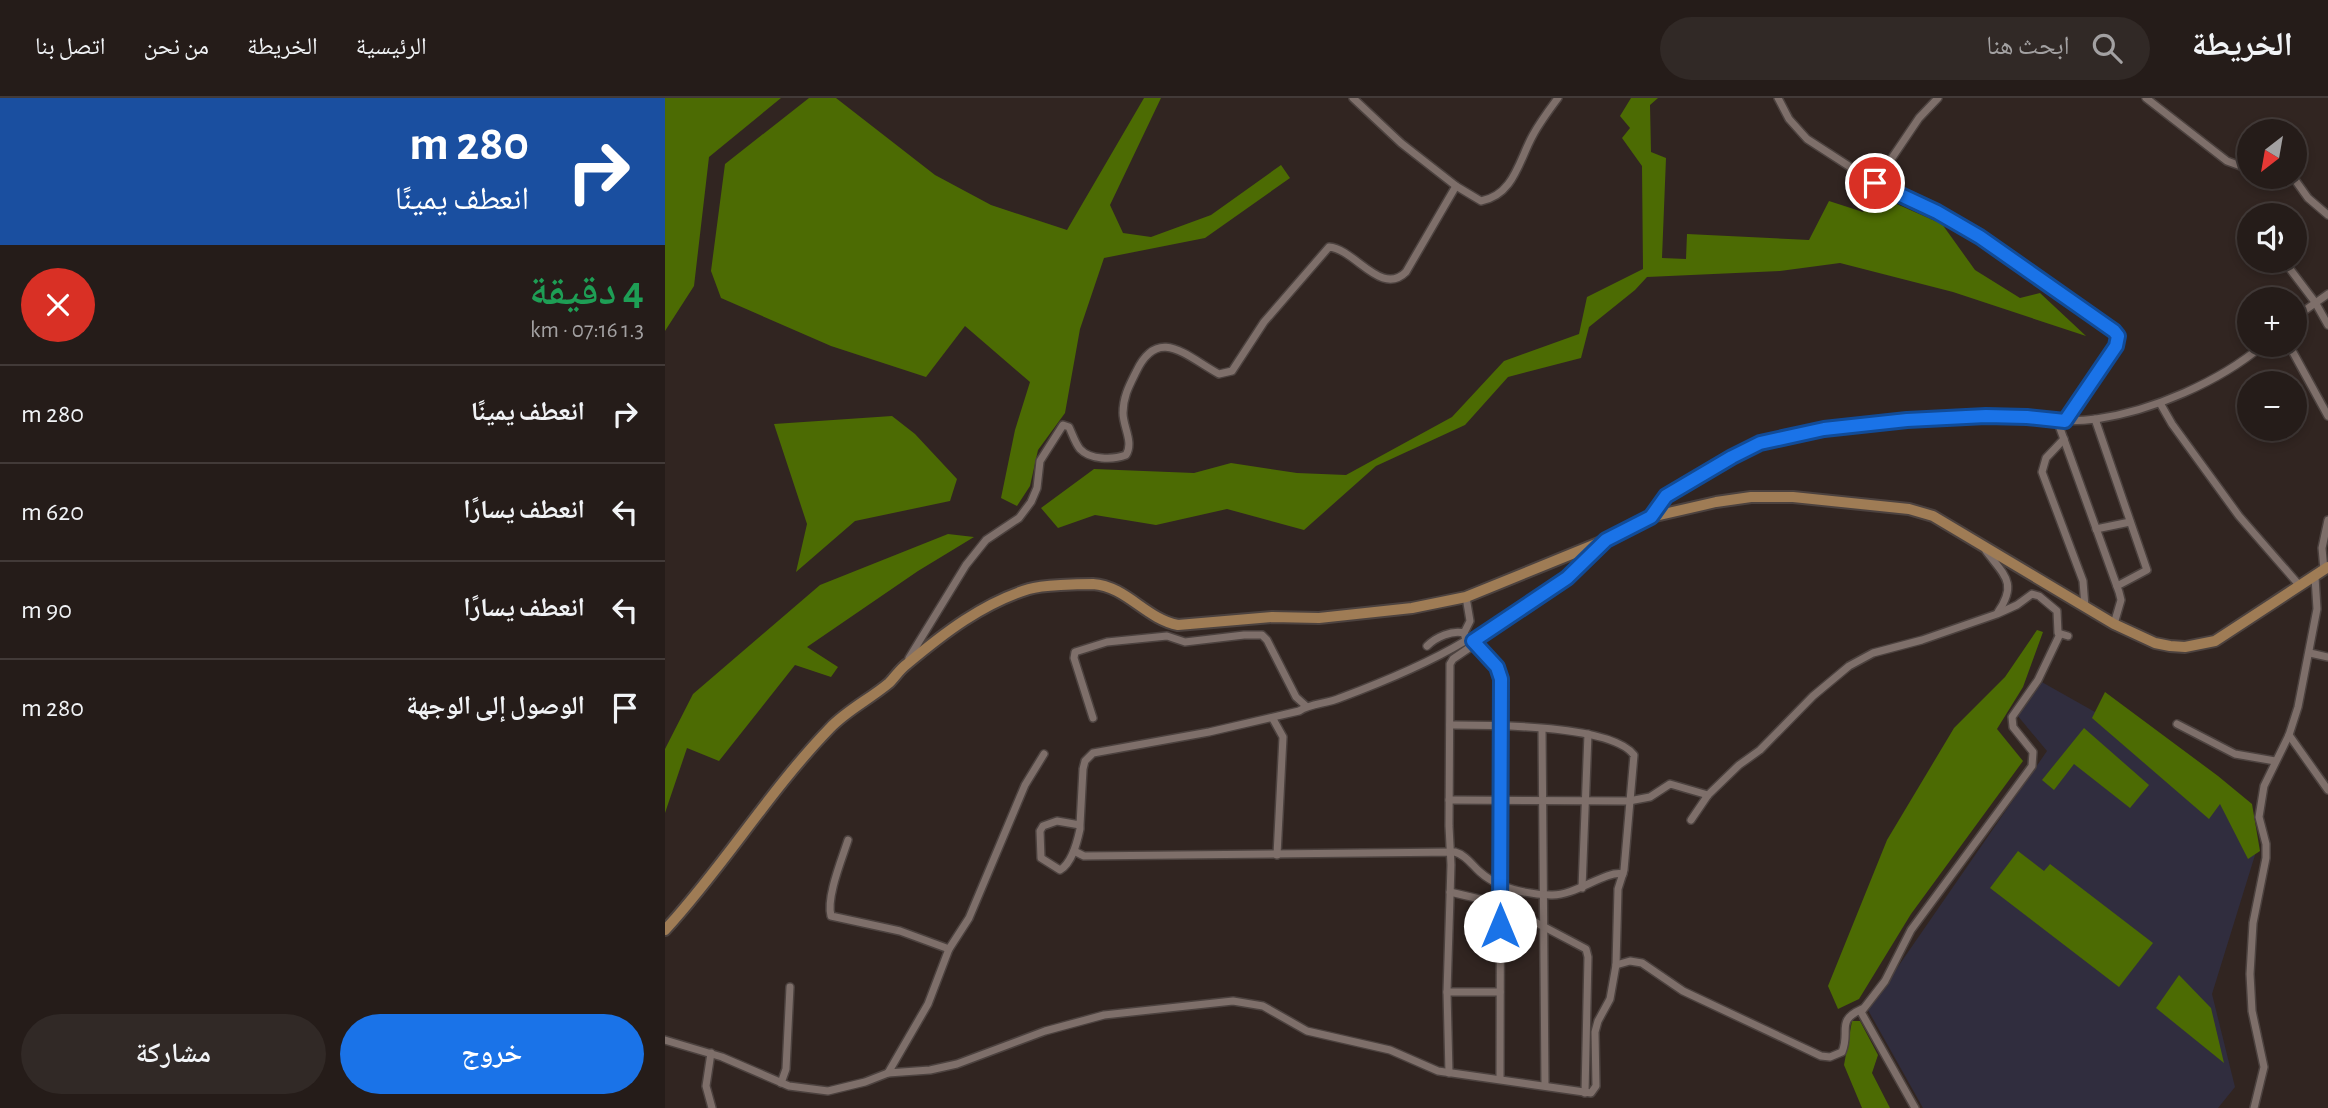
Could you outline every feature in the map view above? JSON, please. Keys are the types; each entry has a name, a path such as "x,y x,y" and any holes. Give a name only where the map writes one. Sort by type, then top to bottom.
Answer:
{"main road":[{"path":"665,930 698,895 796,765 832,726 889,682 949,630 980,611 1032,588 1091,584 1104,586 1126,596 1167,623 1178,625 1272,617 1319,618 1412,608 1466,597 1606,540 1651,517 1751,497 1793,497 1909,509 1933,516 2114,624 2155,643 2185,648 2215,641 2322,571"}],"street":[{"path":"1353,98 1401,143 1456,186 1481,201 1492,199 1515,176 1533,134 1558,98"},
{"path":"1778,98 1789,119 1807,139 1875,183 1937,212 1980,237 2066,296 2118,336 2116,346 2061,421 2064,439 2121,600 2114,624"},
{"path":"1875,183 1911,130 1938,98"},
{"path":"2146,98 2217,154 2237,165"},
{"path":"906,665 966,565 986,540 1019,518 1031,502 1037,488 1040,461 1063,425 1069,426 1080,449 1087,454 1115,459 1126,455 1129,445 1122,416 1124,397 1141,361 1151,349 1160,346 1170,348 1219,374 1227,374 1232,371 1264,322 1329,247 1339,250 1383,278 1392,281 1399,278 1406,272 1456,186"},
{"path":"2302,189 2328,215"},
{"path":"2293,273 2328,325"},
{"path":"2307,308 2328,294"},
{"path":"1651,517 1666,496 1695,478 1745,450 1786,436 1850,425 1907,420 1986,416 2061,421 2095,419 2160,402 2223,373 2246,357"},
{"path":"2296,357 2328,416"},
{"path":"2160,402 2172,424 2239,516 2300,586"},
{"path":"2095,419 2147,570 2117,586"},
{"path":"2064,439 2046,458 2042,472 2083,581 2085,608"},
{"path":"2254,1108 2263,1067 2252,1011 2251,950 2256,905 2266,858 2266,844 2259,817 2265,786 2289,735 2298,707 2310,653 2322,571 2322,548 2328,520"},
{"path":"2096,529 2130,522"},
{"path":"1080,825 1053,821 1043,826 1040,831 1040,857 1059,870 1064,869 1074,851 1080,825 1084,765 1093,753 1273,719 1306,706 1338,699 1401,675 1470,640 1567,578 1606,540"},
{"path":"1981,544 2009,584 2008,596 1997,614"},
{"path":"1616,965 1630,961 1642,963 1683,991 1825,1057 1842,1052 1845,1045 1846,1019 1862,1009 1885,981 1911,930 2032,766 2033,752 2013,727 2012,717 2033,688 2064,635 2057,631 2057,611 2037,594 2029,595 2017,605 1997,614 1922,640 1873,653 1849,666 1814,696 1761,750 1739,765 1708,795 1691,820"},
{"path":"1450,1073 1447,992 1450,664 1470,640 1466,597"},
{"path":"1175,637 1178,625"},
{"path":"1427,646 1439,637 1460,632 1500,673 1500,1079"},
{"path":"1093,718 1074,658 1075,652 1107,642 1167,636 1185,642 1262,635 1268,640 1296,697 1306,706"},
{"path":"2310,653 2328,657"},
{"path":"1273,719 1283,737 1277,855"},
{"path":"2177,724 2235,754 2275,761"},
{"path":"665,1040 711,1053 789,1086 828,1091 852,1086 888,1073 922,1071 957,1064 1055,1027 1104,1015 1233,1001 1253,1003 1270,1009 1307,1031 1389,1050 1450,1073 1591,1093 1596,1086 1596,1027 1611,999 1616,965 1618,889 1623,874 1635,760 1632,752 1616,743 1588,734 1501,725 1450,725"},
{"path":"1542,729 1545,1085"},
{"path":"1582,888 1588,734"},
{"path":"2289,735 2328,790"},
{"path":"888,1073 928,1004 949,949 965,926 1025,785 1044,754"},
{"path":"1449,800 1629,801 1650,797 1670,784 1708,795"},
{"path":"848,840 834,884 829,911 831,916 917,936 949,949"},
{"path":"1074,851 1084,856 1450,852 1462,855 1501,887 1561,895 1613,873 1623,874"},
{"path":"1450,892 1501,904 1580,944 1588,954 1585,1093"},
{"path":"781,1083 786,1069 790,987"},
{"path":"1447,992 1500,992"},
{"path":"1862,1009 1861,1014 1915,1108"},
{"path":"711,1053 706,1086 712,1108"}],"shaded area":[{"path":"2040,681 2228,787 2255,855 2212,994 2235,1087 2218,1108 1923,1108 1868,1010 2047,751 2017,715"}],"green space":[{"path":"665,98 781,98 709,157 694,286 665,331"},
{"path":"809,98 836,98 935,175 991,205 1067,230 1144,98 1161,98 1110,205 1123,233 1151,237 1211,215 1281,165 1290,178 1205,238 1104,258 1080,329 1065,413 1038,450 1030,486 1017,506 1001,498 1015,430 1030,382 965,326 926,377 831,346 721,298 711,271 725,164"},
{"path":"1631,98 1658,98 1650,105 1651,152 1666,158 1662,258 1686,259 1687,234 1809,240 1829,201 1863,212 1874,194 1942,224 1975,270 2020,298 2040,293 2086,336 1953,292 1840,263 1780,271 1647,277 1589,327 1581,358 1508,377 1465,425 1376,466 1304,530 1227,509 1156,525 1095,515 1058,528 1041,508 1094,469 1194,473 1231,463 1297,473 1346,475 1452,417 1504,361 1579,334 1587,297 1643,269 1642,166 1622,138 1630,128 1620,116"},
{"path":"892,416 915,434 957,479 950,501 855,521 796,572 807,524 774,424"},
{"path":"948,534 974,537 918,571 807,647 838,667 831,677 795,665 719,761 687,748 665,813 665,749 693,694 820,585"},
{"path":"2037,630 2043,632 2023,687 1997,729 2023,761 1911,914 1859,999 1838,1009 1828,986 1887,840 1954,728 2005,677"},
{"path":"2105,692 2252,804 2260,851 2248,859 2220,804 2209,819 2092,718"},
{"path":"2084,728 2149,785 2130,808 2074,764 2054,790 2042,780"},
{"path":"2018,851 2044,871 2050,864 2153,943 2119,987 1990,888"},
{"path":"2179,975 2211,1008 2224,1063 2156,1008"},
{"path":"1852,1021 1860,1021 1878,1055 1872,1073 1890,1108 1862,1108 1844,1065"}],"route":[{"path":"1500,926 1501,679 1497,667 1473,641 1567,578 1606,540 1651,517 1666,496 1760,443 1850,425 1907,420 1986,416 2065,421 2116,346 2118,336 2114,331 1980,237 1937,212 1875,183"}]}
